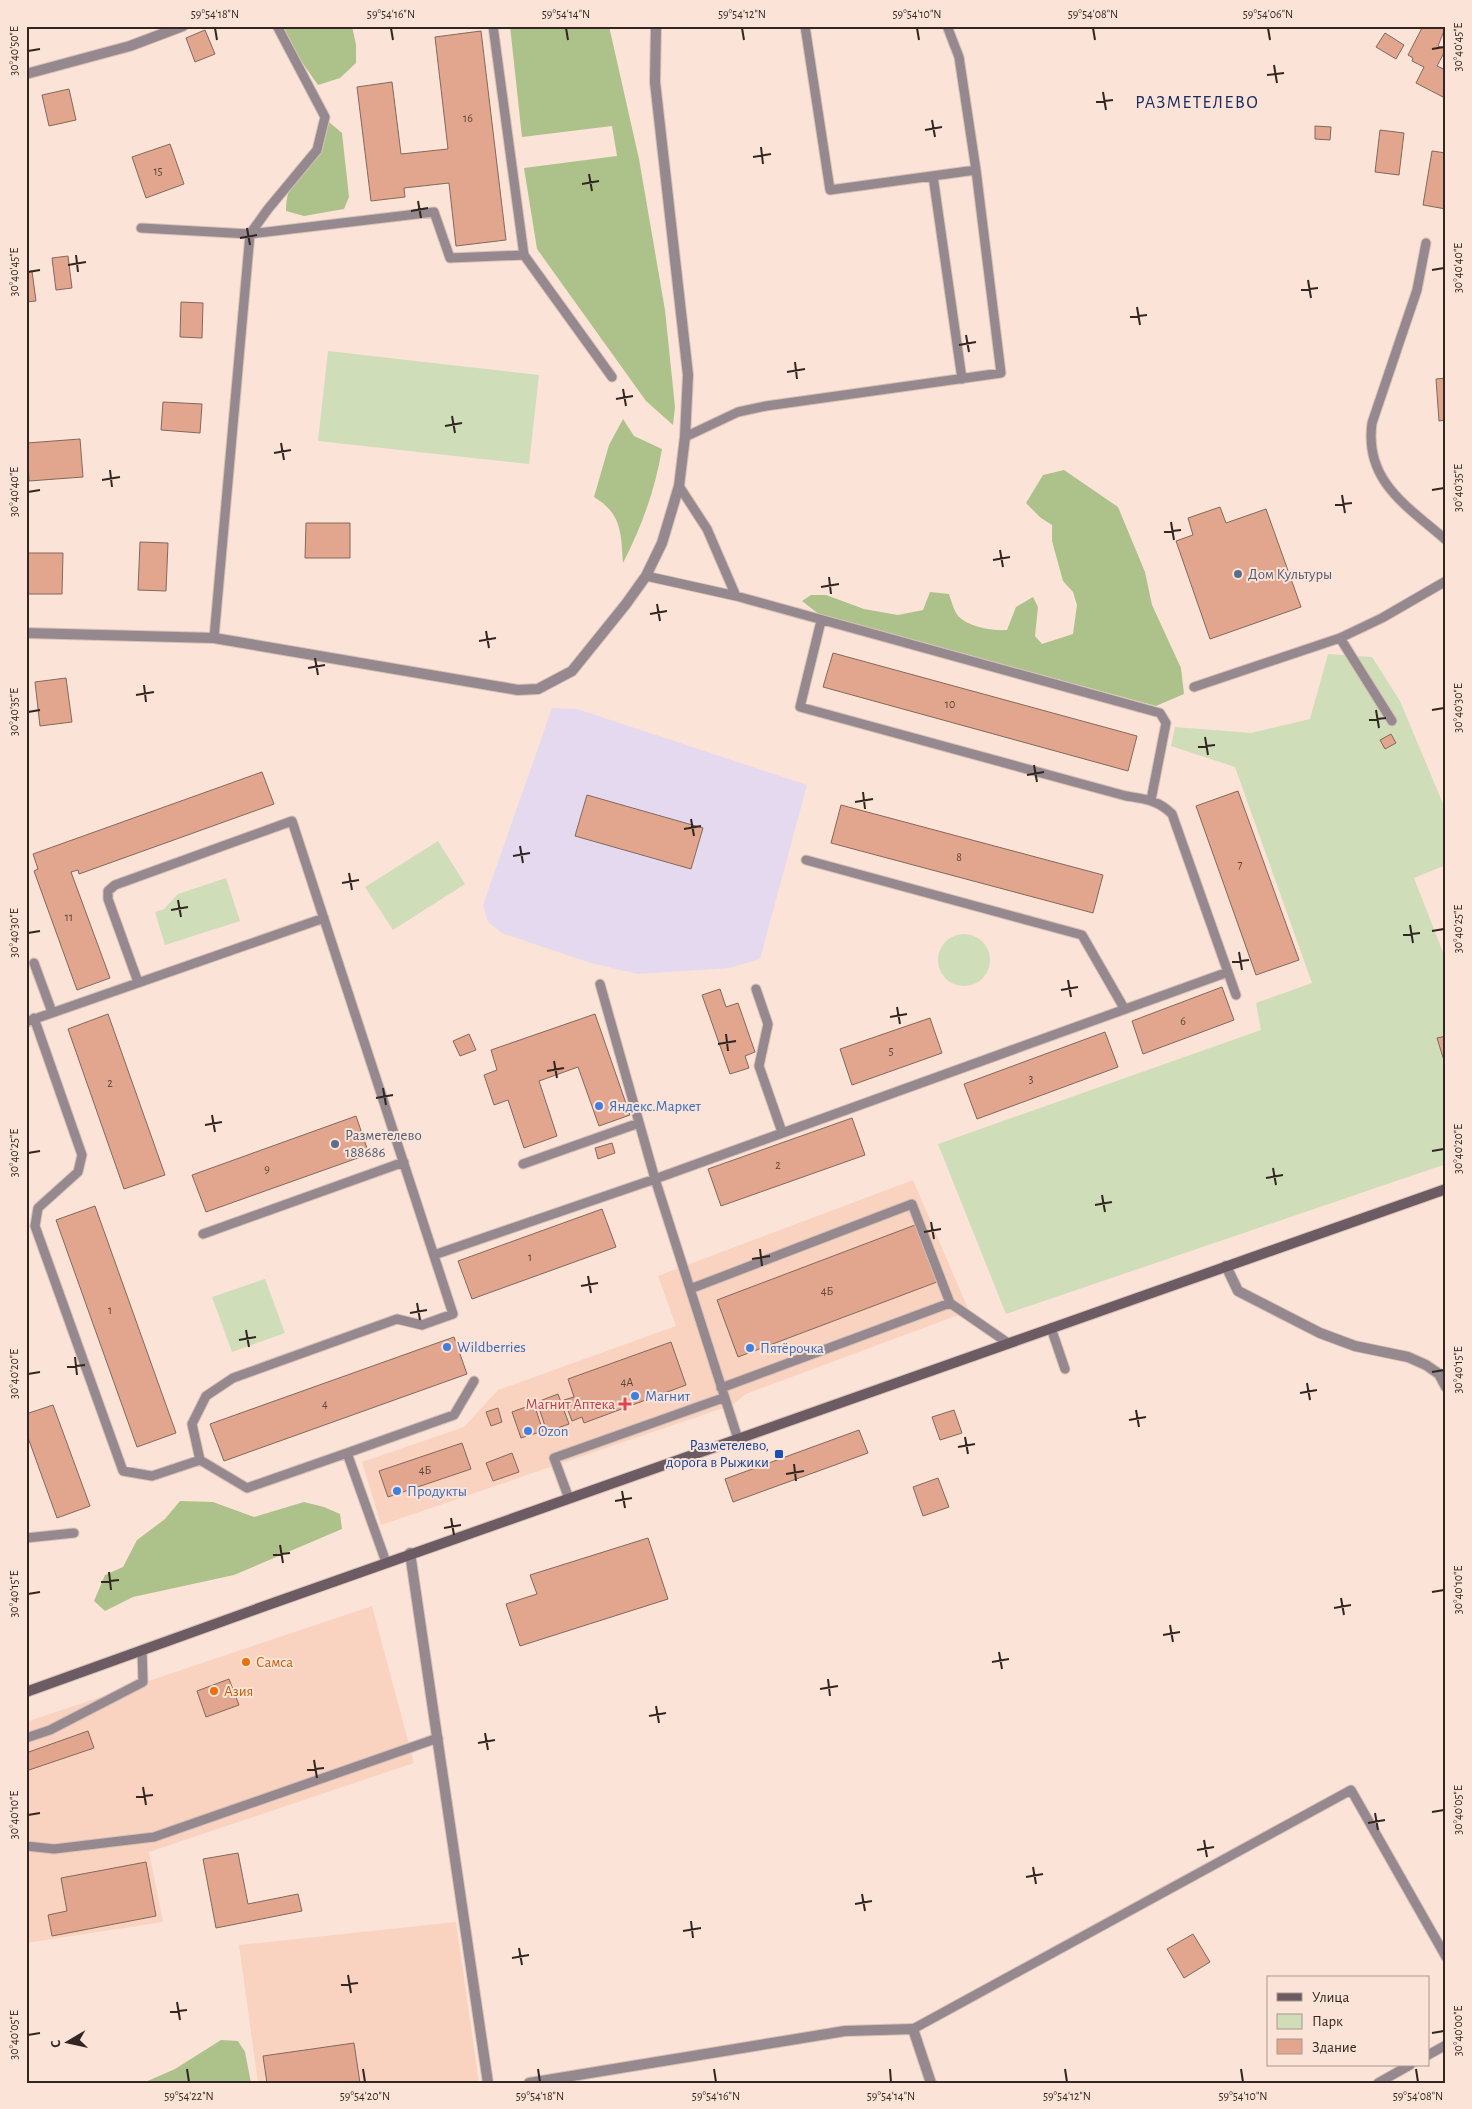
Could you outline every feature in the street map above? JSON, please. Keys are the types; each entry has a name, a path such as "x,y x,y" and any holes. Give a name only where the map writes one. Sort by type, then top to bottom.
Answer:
{"main road":[{"path":"26,1692 568,1496 738,1439 1446,1189"}],"street":[{"path":"26,74 130,46 183,26"},
{"path":"26,633 214,638 518,690 538,689 572,671 646,576 662,543 679,486 685,437 688,375 655,82 656,26"},
{"path":"1226,1266 1238,1291 1320,1333 1355,1346 1408,1357 1426,1364 1442,1373 1446,1387"},
{"path":"410,1553 488,2083"},
{"path":"530,2083 845,2031 912,2029 931,2083"}],"lane":[{"path":"214,638 250,234 268,208 317,150 325,116 277,26"},
{"path":"493,26 524,255 612,376"},
{"path":"805,26 830,190 976,170"},
{"path":"685,437 738,412 766,406 1001,373 976,170 959,57 947,26"},
{"path":"933,176 962,379"},
{"path":"141,228 250,234 434,212 450,258 524,255"},
{"path":"1426,243 1417,290 1372,423 1370,441 1374,461 1383,482 1446,540"},
{"path":"679,486 707,528 736,596"},
{"path":"646,576 736,596 1160,713 1166,723 1151,800"},
{"path":"1194,687 1340,638 1382,618 1446,581"},
{"path":"821,621 800,707 1126,796 1151,800 1162,805 1172,814 1236,996"},
{"path":"1340,638 1392,721"},
{"path":"138,982 108,899 108,891 115,885 292,821 453,1314 422,1325 397,1320 234,1378 206,1396 192,1424 200,1460 247,1488 454,1415 474,1381"},
{"path":"806,860 1082,935 1124,1008"},
{"path":"200,1460 152,1476 123,1471 35,1226 38,1208 78,1172 82,1155 30,1020 324,918"},
{"path":"34,963 52,1012"},
{"path":"434,1255 655,1179 1228,972"},
{"path":"600,984 655,1179 723,1398 738,1439"},
{"path":"756,989 768,1024 759,1066 782,1132"},
{"path":"523,1164 639,1123"},
{"path":"203,1234 404,1162"},
{"path":"690,1289 912,1204 950,1303 1008,1343"},
{"path":"721,1388 950,1303"},
{"path":"1051,1328 1065,1370"},
{"path":"568,1496 554,1458 723,1398"},
{"path":"347,1453 386,1562"},
{"path":"26,1538 74,1533"},
{"path":"26,1738 50,1730 143,1682 142,1650"},
{"path":"26,1846 54,1850 154,1837 438,1738"},
{"path":"912,2029 1351,1790 1446,1957"},
{"path":"1430,2054 1446,2046"},
{"path":"1378,2083 1408,2066"}],"shaded area":[{"path":"552,708 577,709 807,785 760,959 729,968 638,974 591,963 502,933 488,922 483,905"},
{"path":"913,1180 969,1311 746,1394 732,1405 381,1525 362,1462 464,1427 498,1390 676,1326 658,1276"},
{"path":"372,1606 414,1763 149,1852 163,1922 26,1943 26,1722"},
{"path":"456,1922 479,2083 258,2083 239,1945"}],"green space":[{"path":"282,26 352,26 356,45 356,63 340,78 318,85 299,58"},
{"path":"510,26 609,26 639,159 665,310 675,407 673,425 646,401 537,249 524,168 617,156 612,126 522,137"},
{"path":"329,122 342,133 349,197 344,209 304,216 286,211 292,183 320,144"},
{"path":"328,351 539,375 529,464 318,441"},
{"path":"623,419 634,436 662,449 656,479 647,508 623,563 622,542 615,517 603,503 594,497 609,445"},
{"path":"1064,470 1118,507 1145,572 1152,605 1181,668 1184,694 1156,706 820,615 802,601 811,595 826,595 864,609 898,615 923,610 930,592 949,594 955,611 963,620 981,628 1007,630 1016,607 1033,597 1038,607 1035,636 1042,644 1073,634 1077,605 1073,592 1063,581 1052,541 1052,525 1041,518 1026,503 1043,475"},
{"path":"1328,654 1372,657 1400,701 1446,811 1446,865 1414,878 1446,960 1446,1164 1006,1314 938,1144 1261,1030 1256,1003 1312,983 1235,767 1171,746 1175,727 1251,733 1310,719"},
{"path":"438,841 465,884 393,930 365,887"},
{"path":"226,878 240,921 165,945 155,912 164,909 178,894"},
{"path":"959,934 969,934 983,941 990,955 990,965 983,979 969,986 959,986 949,982 942,975 938,965 938,955 942,945 949,938"},
{"path":"265,1279 285,1333 232,1352 212,1297"},
{"path":"180,1501 213,1502 254,1517 304,1502 324,1507 340,1514 342,1529 234,1575 133,1597 105,1611 94,1601 105,1575 123,1567 137,1540 165,1519"},
{"path":"221,2040 238,2041 245,2052 251,2083 143,2083 175,2069"}],"building":[{"path":"1423,26 1446,26 1438,46 1446,49 1437,66 1446,70 1446,92 1443,97 1416,83 1424,67 1412,61 1413,58 1408,55"},
{"path":"205,30 215,54 195,62 186,38"},
{"path":"481,31 506,240 456,246 449,183 404,188 405,197 371,201 357,87 392,82 401,154 448,149 435,37"},
{"path":"1385,33 1404,45 1396,59 1376,47"},
{"path":"69,89 76,120 49,126 42,95"},
{"path":"1315,126 1331,127 1330,140 1315,139"},
{"path":"1380,130 1404,133 1399,175 1375,172"},
{"path":"170,144 184,184 146,198 132,157"},
{"path":"1432,151 1446,153 1446,209 1423,205"},
{"path":"68,256 72,288 56,290 52,258"},
{"path":"32,271 36,301 26,302 26,272"},
{"path":"181,302 203,303 202,338 180,337"},
{"path":"1446,378 1446,420 1439,421 1436,379"},
{"path":"163,402 202,404 200,433 161,430"},
{"path":"80,439 83,477 29,481 27,443"},
{"name":"Дом Культуры","path":"1220,507 1226,523 1266,509 1301,607 1210,639 1176,541 1193,535 1188,518"},
{"path":"306,523 350,523 350,558 305,558"},
{"path":"140,542 168,543 166,591 138,590"},
{"path":"28,553 63,553 62,594 28,594"},
{"path":"833,653 1137,736 1128,771 823,687"},
{"path":"66,678 72,722 40,726 35,682"},
{"path":"1391,734 1396,743 1385,749 1380,740"},
{"path":"262,772 274,804 79,874 78,870 71,872 110,978 77,990 34,871 38,869 33,854"},
{"path":"1238,791 1299,960 1256,975 1196,806"},
{"path":"587,795 703,828 691,869 575,836"},
{"path":"841,805 1103,875 1093,913 831,843"},
{"path":"1222,987 1234,1020 1143,1054 1132,1021"},
{"path":"720,989 726,1007 738,1003 755,1052 745,1056 749,1068 730,1074 702,995"},
{"path":"108,1014 165,1175 124,1189 68,1029"},
{"path":"595,1014 630,1115 599,1126 578,1067 539,1081 557,1136 524,1148 508,1100 494,1105 484,1075 497,1070 491,1050"},
{"path":"930,1018 942,1053 852,1085 840,1049"},
{"path":"1105,1032 1118,1067 977,1119 964,1084"},
{"path":"469,1034 476,1050 460,1056 453,1041"},
{"path":"1446,1036 1446,1067 1437,1038"},
{"path":"356,1116 369,1154 206,1212 192,1175"},
{"path":"852,1118 865,1155 721,1206 708,1169"},
{"path":"612,1143 615,1153 598,1159 595,1148"},
{"path":"95,1206 176,1433 137,1447 56,1220"},
{"path":"602,1209 616,1247 472,1299 458,1261"},
{"path":"915,1225 937,1282 738,1357 717,1300"},
{"path":"454,1337 467,1374 224,1461 210,1424"},
{"path":"671,1342 686,1385 584,1423 582,1417 572,1421 564,1400 574,1397 568,1379"},
{"path":"558,1394 569,1424 547,1432 537,1402"},
{"path":"534,1404 543,1431 521,1438 512,1412"},
{"path":"53,1405 90,1506 57,1518 26,1432 26,1414"},
{"path":"498,1408 502,1422 491,1426 486,1412"},
{"path":"954,1410 962,1433 940,1440 932,1417"},
{"path":"859,1430 868,1453 733,1502 725,1479"},
{"path":"462,1443 471,1469 388,1497 379,1471"},
{"path":"512,1453 519,1472 493,1481 486,1463"},
{"path":"938,1478 949,1507 923,1516 913,1487"},
{"path":"648,1538 668,1599 520,1646 506,1604 537,1594 530,1575"},
{"path":"229,1679 239,1705 206,1717 197,1691"},
{"path":"88,1731 94,1748 26,1771 26,1753"},
{"path":"238,1853 248,1904 298,1894 302,1911 216,1928 203,1859"},
{"path":"146,1862 156,1916 52,1936 48,1915 67,1911 61,1878"},
{"path":"1193,1934 1210,1962 1184,1978 1167,1949"},
{"path":"354,2043 360,2083 267,2083 263,2056"}],"place":[{"name":"Дом Культуры","path":"1238,574"},
{"name":"Яндекс.Маркет","path":"599,1106"},
{"name":"Разметелево 188686","path":"335,1144"},
{"name":"Wildberries","path":"447,1347"},
{"name":"Пятёрочка","path":"750,1348"},
{"name":"Магнит","path":"635,1396"},
{"name":"Магнит Аптека","path":"625,1404"},
{"name":"Ozon","path":"528,1431"},
{"name":"Разметелево, дорога в Рыжики","path":"779,1454"},
{"name":"Продукты","path":"397,1491"},
{"name":"Самса","path":"246,1662"},
{"name":"Азия","path":"214,1691"}],"district":[{"name":"РАЗМЕТЕЛЕВО","path":"1197,102"}]}
